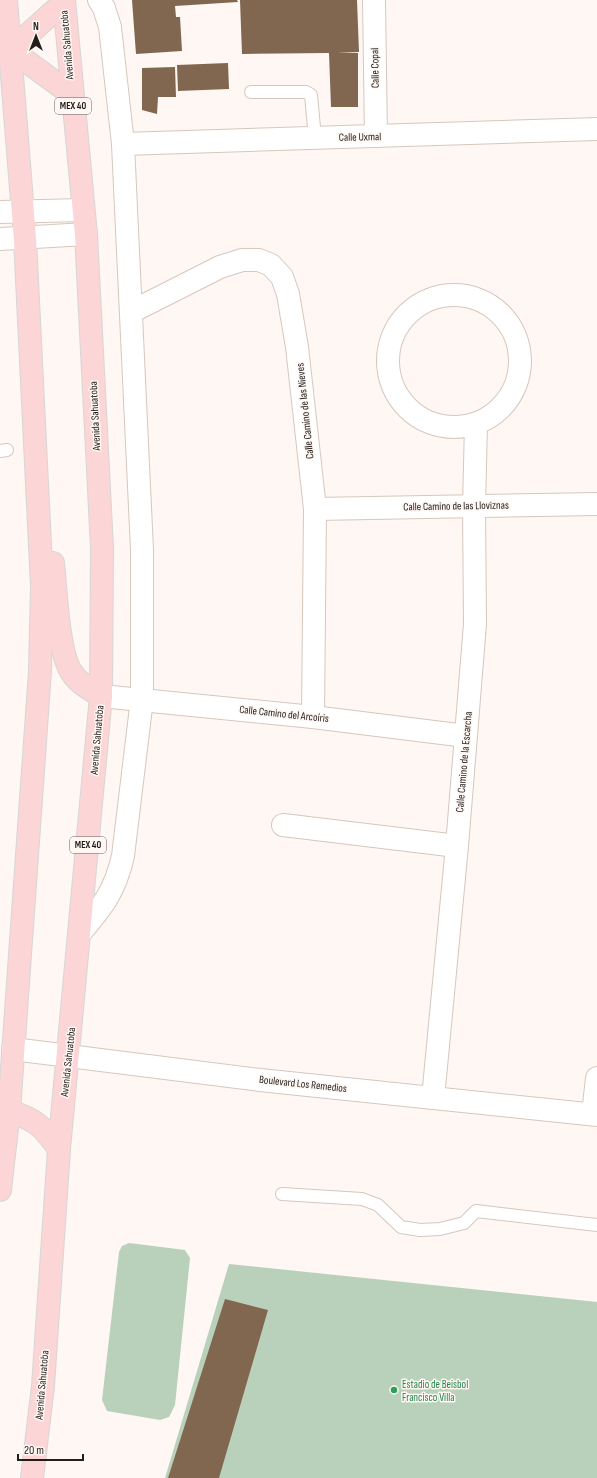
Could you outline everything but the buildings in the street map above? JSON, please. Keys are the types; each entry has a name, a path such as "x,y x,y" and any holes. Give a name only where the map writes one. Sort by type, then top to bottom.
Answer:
{"main road":[{"path":"0,1190 4,1110 13,1049 40,671 41,535 23,211 4,50 6,0"},
{"path":"4,50 64,1"},
{"name":"Avenida Sahuatoba","path":"32,1478 43,1386 59,1149 69,1056 101,696 102,548 86,234 71,94 64,1"},
{"path":"4,50 71,94"},
{"path":"41,535 45,541 52,560 59,625 66,660 71,672 81,684 101,696"},
{"path":"4,1110 34,1120 47,1131 59,1149"}],"street":[{"path":"80,933 110,896 118,878 123,856 142,699 142,550 123,144 110,27 104,8 99,0"},
{"name":"Calle Copal","path":"374,0 376,136"},
{"name":"Calle Uxmal","path":"123,144 597,129"},
{"path":"0,212 83,210"},
{"path":"0,238 86,234"},
{"name":"Calle Camino de las Nieves","path":"131,312 220,267 242,260 259,260 265,262 271,265 282,277 288,294 297,347 315,509 313,717"},
{"path":"444,295 469,296 492,305 509,322 520,345 521,369 513,393 498,412 476,424 452,428 428,422 407,409 393,388 387,365 390,340 402,318 421,303 444,295"},
{"name":"Calle Camino de la Escarcha","path":"433,1098 457,846 475,624 474,506 476,424"},
{"name":"Calle Camino de las Lloviznas","path":"315,509 597,504"},
{"name":"Calle Camino del Arcoíris","path":"101,696 313,717 466,736"},
{"path":"283,825 457,846"},
{"name":"Boulevard Los Remedios","path":"13,1049 433,1098 595,1114"},
{"path":"595,1114 597,1078"}],"lane":[{"path":"251,92 306,92 311,95 315,138"},
{"path":"282,1194 362,1200 378,1205 401,1227 420,1230 440,1229 464,1222 476,1211 597,1225"}],"green space":[{"path":"129,1243 185,1250 190,1258 175,1405 169,1417 160,1420 107,1411 102,1400 119,1252 122,1246"},
{"name":"Estadio de Beisbol Francisco Villa","path":"229,1264 597,1302 597,1478 165,1478"}],"place":[{"name":"Estadio de Beisbol Francisco Villa","path":"394,1390"}]}
